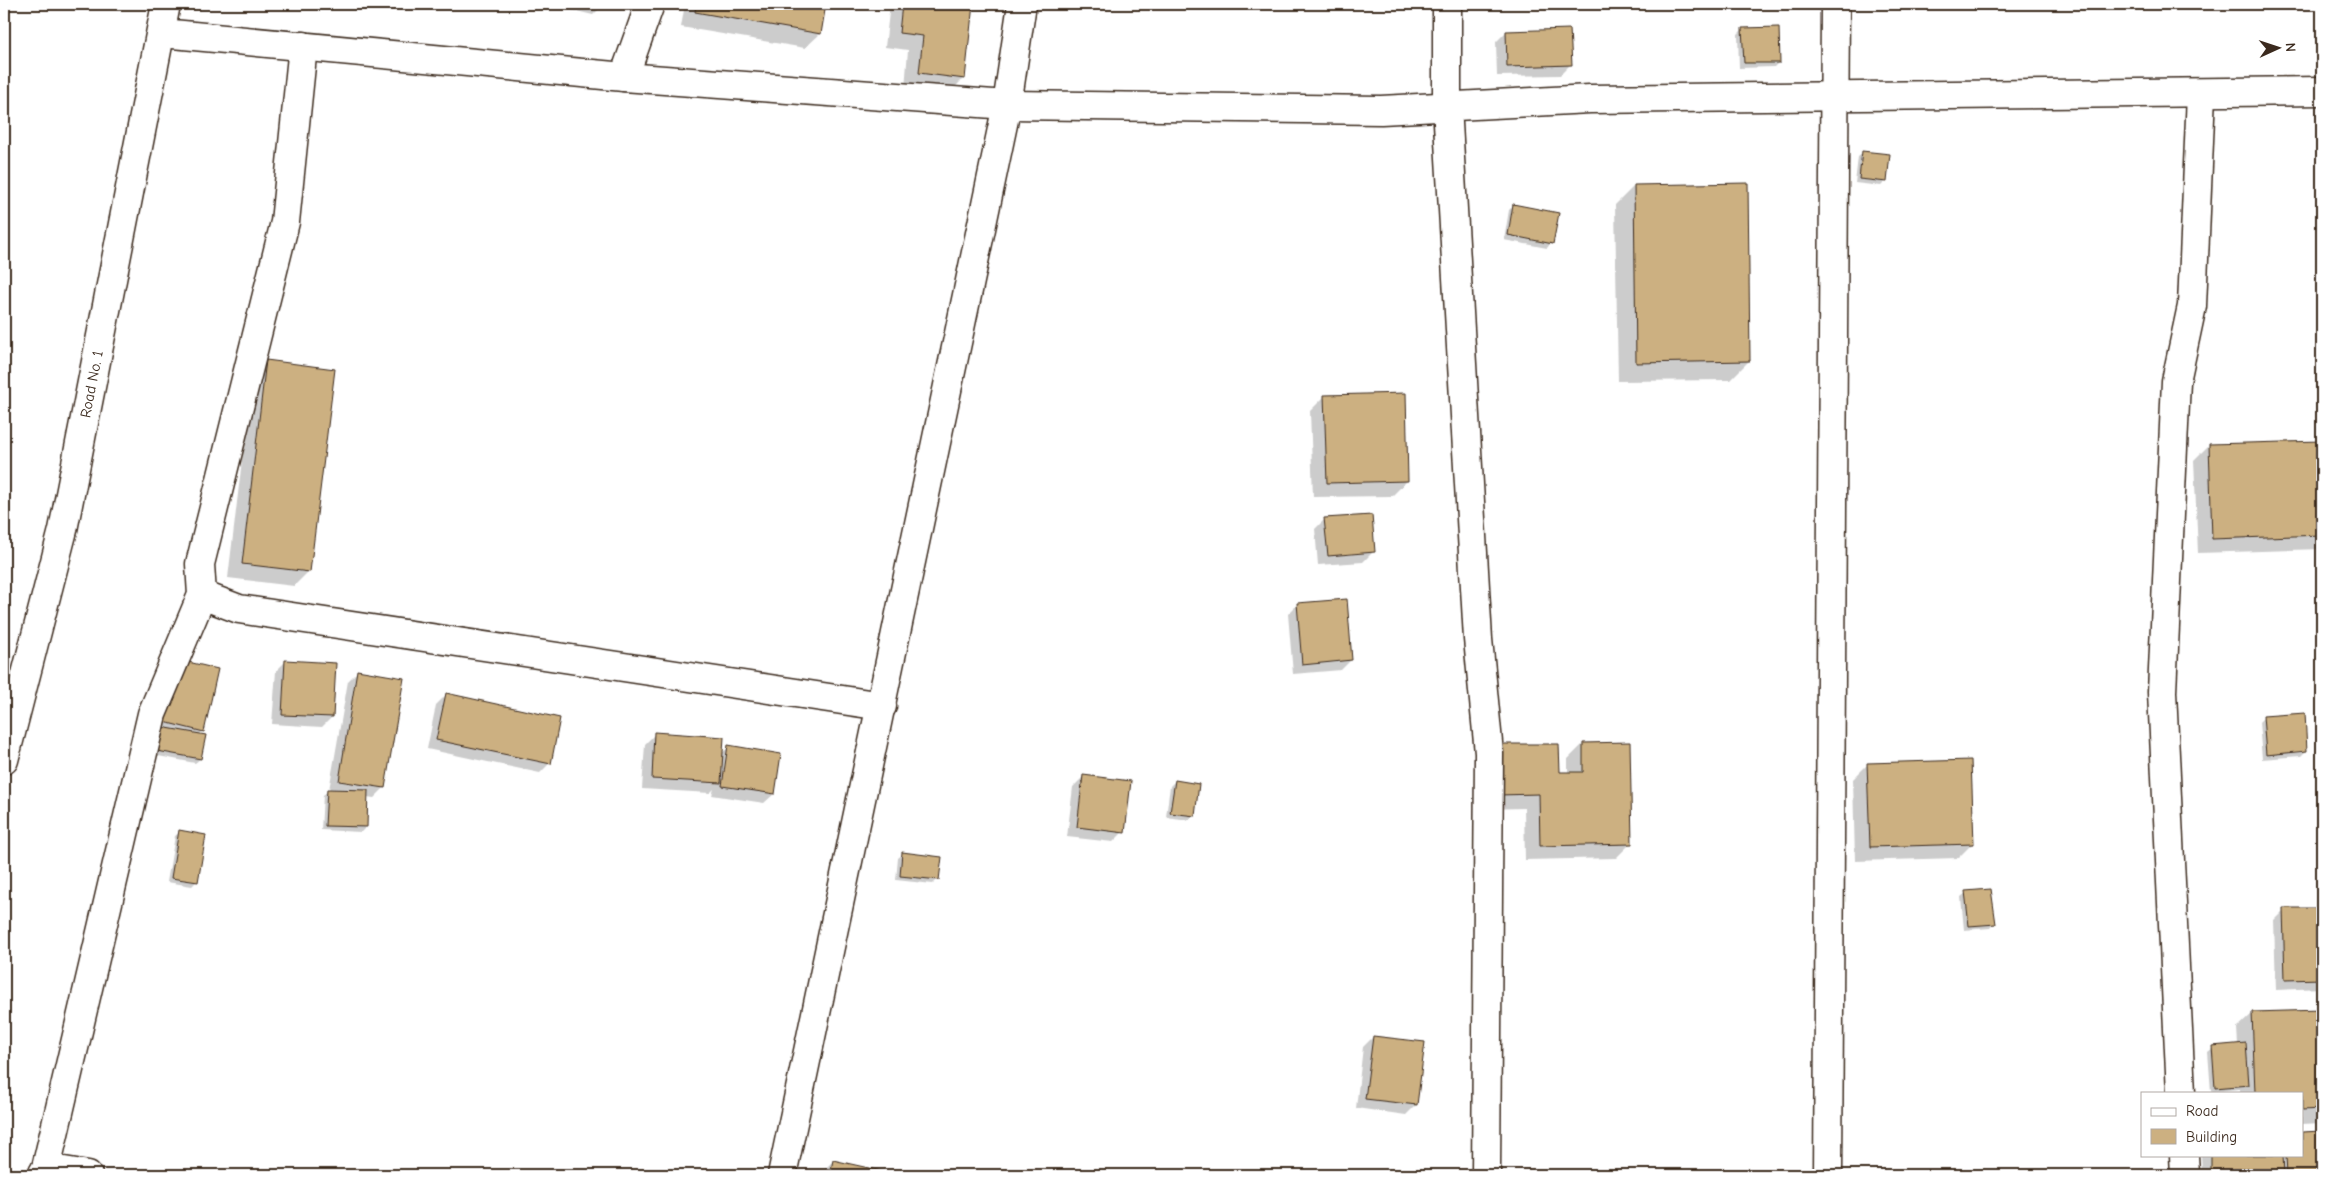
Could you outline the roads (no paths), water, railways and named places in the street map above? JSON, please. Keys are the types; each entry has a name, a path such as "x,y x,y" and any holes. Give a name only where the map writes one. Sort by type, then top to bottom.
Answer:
{"main road":[{"name":"Road No. 1","path":"4,760 63,530 162,33 166,4"},
{"path":"624,77 650,4"},
{"path":"782,1175 1007,105 1022,4"},
{"path":"1447,4 1447,106 1478,639 1489,753 1486,1175"},
{"path":"1828,1175 1835,4"},
{"path":"162,33 624,77 1007,105 1381,110 1590,99 2201,94 2322,91"},
{"path":"88,1175 44,1172 152,714 202,594 200,564 286,222 303,46"},
{"path":"2181,1092 2162,692 2176,381 2192,306 2201,94"},
{"path":"202,594 239,609 882,706"},
{"path":"2184,1156 2184,1175"}]}
